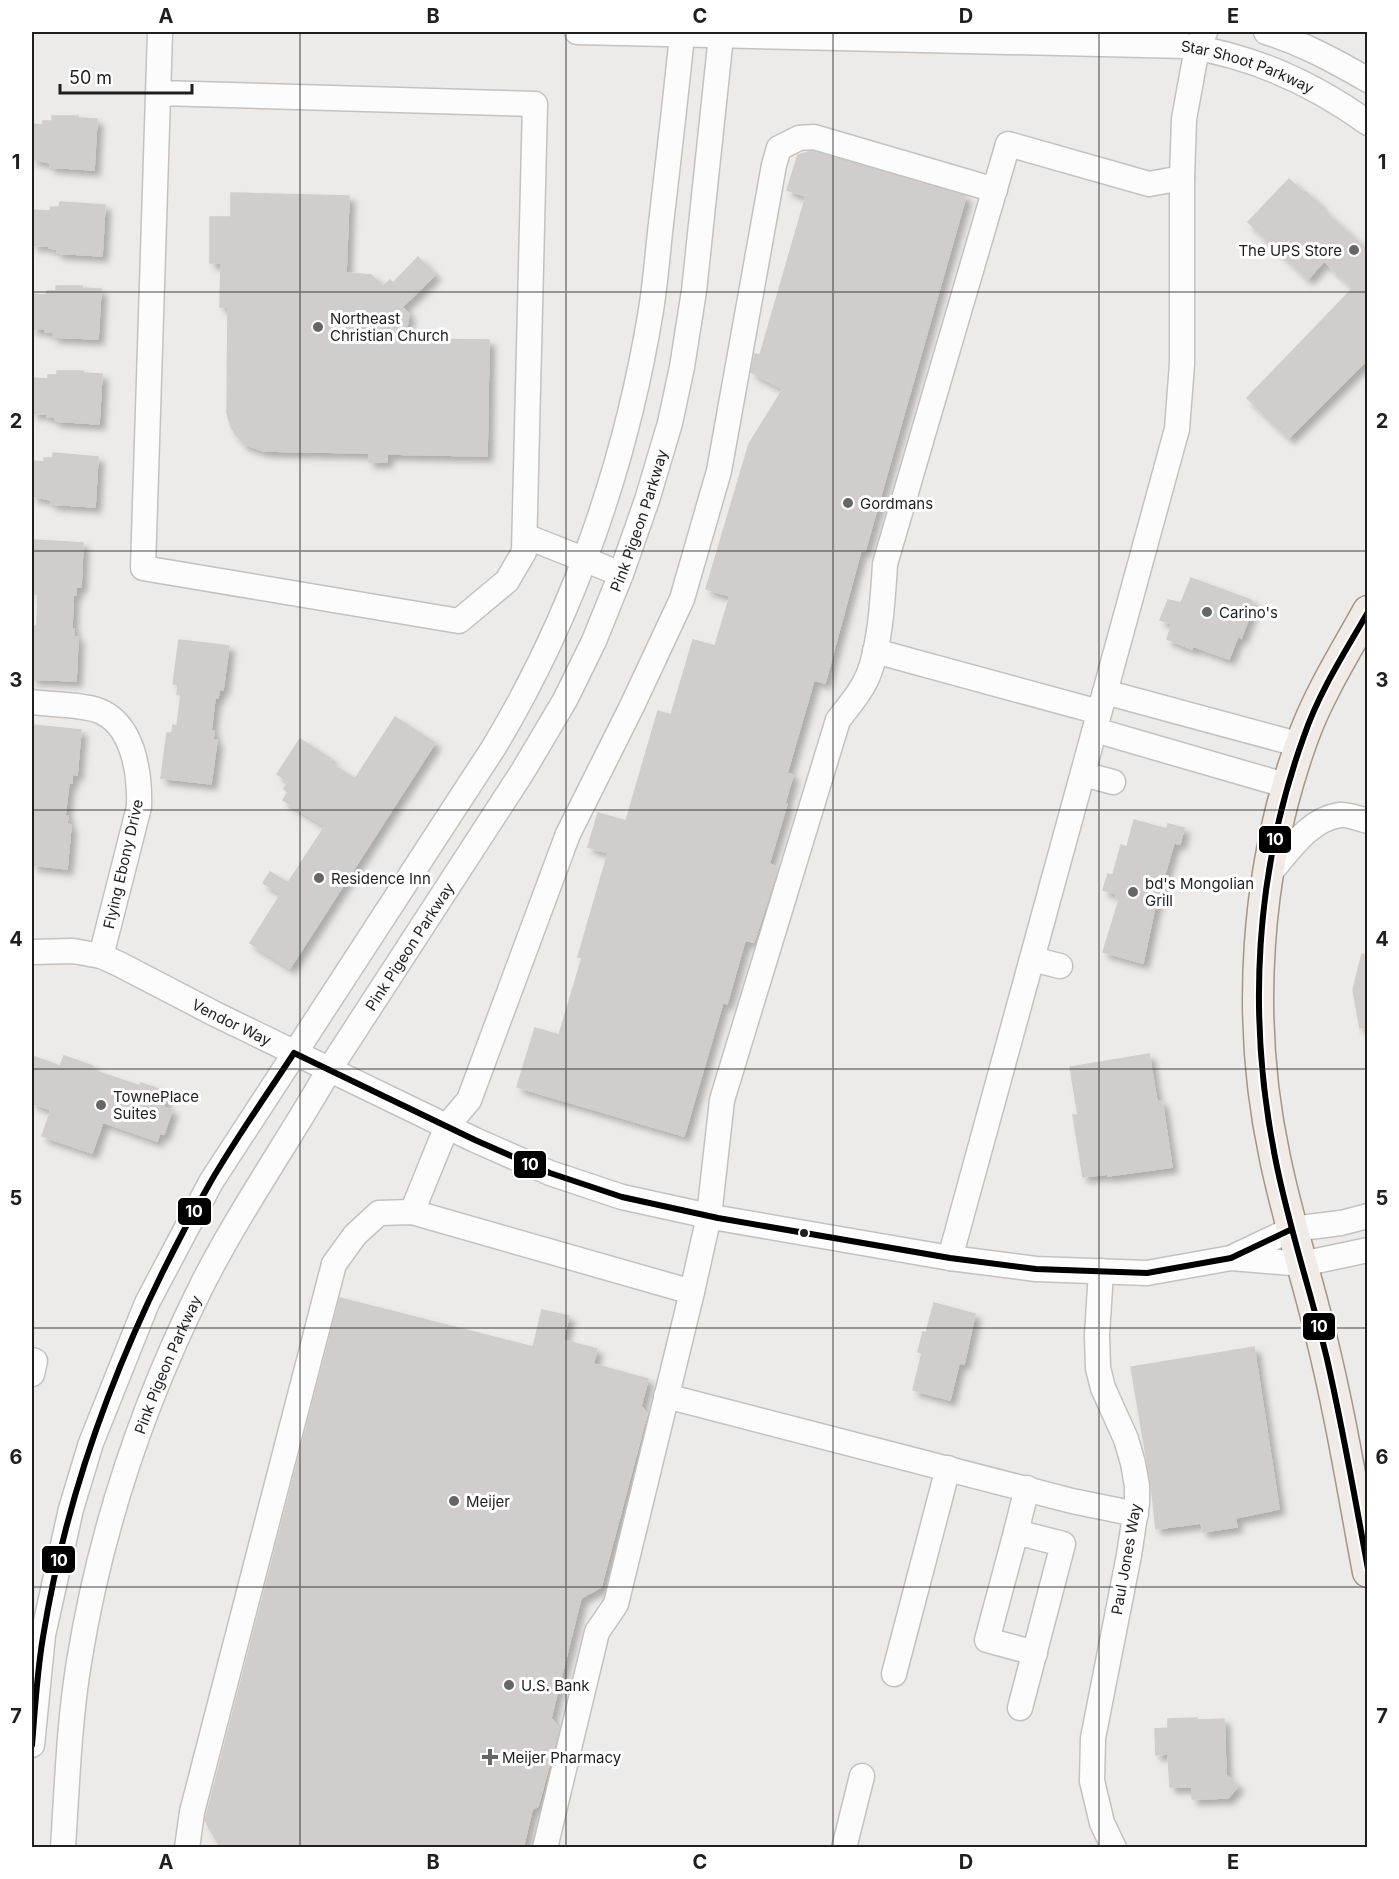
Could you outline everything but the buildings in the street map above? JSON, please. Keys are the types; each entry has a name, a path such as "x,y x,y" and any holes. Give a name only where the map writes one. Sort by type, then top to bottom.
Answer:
{"main road":[{"path":"1368,611 1331,679 1305,734 1288,786 1268,875 1258,974 1260,1066 1274,1157 1320,1334 1345,1448 1368,1572"}],"street":[{"path":"159,93 535,104 525,552 507,581 459,621 143,568 160,32"},
{"name":"Star Shoot Parkway","path":"577,32 1158,45 1199,37 1231,56 1310,86 1368,123"},
{"path":"1266,32 1286,38 1323,55 1368,80"},
{"path":"32,1745 43,1635 71,1509 91,1443 147,1303 211,1182 518,707 557,627 584,558 611,486 651,309 683,33"},
{"name":"Pink Pigeon Parkway","path":"63,1848 69,1756 79,1663 107,1536 128,1466 175,1342 234,1225 329,1070 356,1032 529,761 565,700 594,641 621,574 667,434 682,367 694,291 720,34"},
{"path":"950,1258 1177,429 1182,364 1184,119 1199,37"},
{"path":"412,1212 447,1126 469,1100 568,834 682,599 719,471 774,165 779,148 799,138 814,137 995,190"},
{"path":"545,1848 597,1632 616,1604 692,1292 709,1216 722,1100 838,720 866,682 875,651 882,611 885,564 1008,144 1149,184 1182,178"},
{"path":"525,536 621,574"},
{"path":"875,651 1100,711 1301,746"},
{"name":"Flying Ebony Drive","path":"32,702 95,710 112,717 134,754 140,781 139,807 101,956"},
{"path":"1100,711 1288,786"},
{"path":"1083,774 1113,783"},
{"path":"1268,875 1311,827 1322,820 1341,814 1365,820"},
{"name":"Vendor Way","path":"32,952 73,951 101,956 294,1053 447,1126 559,1176 622,1197 709,1216 950,1258 1036,1269 1147,1273 1231,1258 1302,1264 1368,1250"},
{"path":"1032,959 1060,966"},
{"path":"187,1848 192,1812 334,1264 355,1235 379,1213 412,1212 692,1292"},
{"name":"Vendor Way","path":"1231,1258 1292,1229 1341,1223 1368,1216"},
{"name":"Paul Jones Way","path":"1101,1271 1097,1335 1098,1368 1103,1388 1126,1439 1137,1486 1136,1514 1093,1738 1092,1781 1102,1823 1114,1848"},
{"path":"32,1360 35,1361 32,1374"},
{"path":"666,1396 1027,1488 1072,1502 1136,1514"},
{"path":"894,1674 948,1468"},
{"path":"1027,1488 987,1640 1035,1653"},
{"path":"1016,1532 1063,1544 1020,1708"},
{"path":"844,1848 862,1776"}],"transit line":[{"name":"10","path":"1368,612 1317,704 1288,787 1275,839 1266,891 1259,997 1266,1104 1275,1157 1286,1208 1327,1359 1368,1569"},
{"name":"10","path":"294,1053 475,1140 550,1173 622,1197 718,1218 950,1258 1036,1269 1147,1273 1231,1258 1292,1229"},
{"name":"10","path":"32,1745 41,1650 54,1577 86,1460 106,1402 154,1290 181,1236 220,1166 294,1053"}],"place":[{"name":"The UPS Store","path":"1354,250"},
{"name":"Northeast Christian Church","path":"318,327"},
{"name":"Gordmans","path":"848,503"},
{"name":"Carino's","path":"1207,612"},
{"name":"Residence Inn","path":"319,878"},
{"name":"bd's Mongolian Grill","path":"1133,892"},
{"name":"TownePlace Suites","path":"101,1105"},
{"name":"Meijer","path":"454,1501"},
{"name":"U.S. Bank","path":"509,1685"},
{"name":"Meijer Pharmacy","path":"490,1757"}]}
